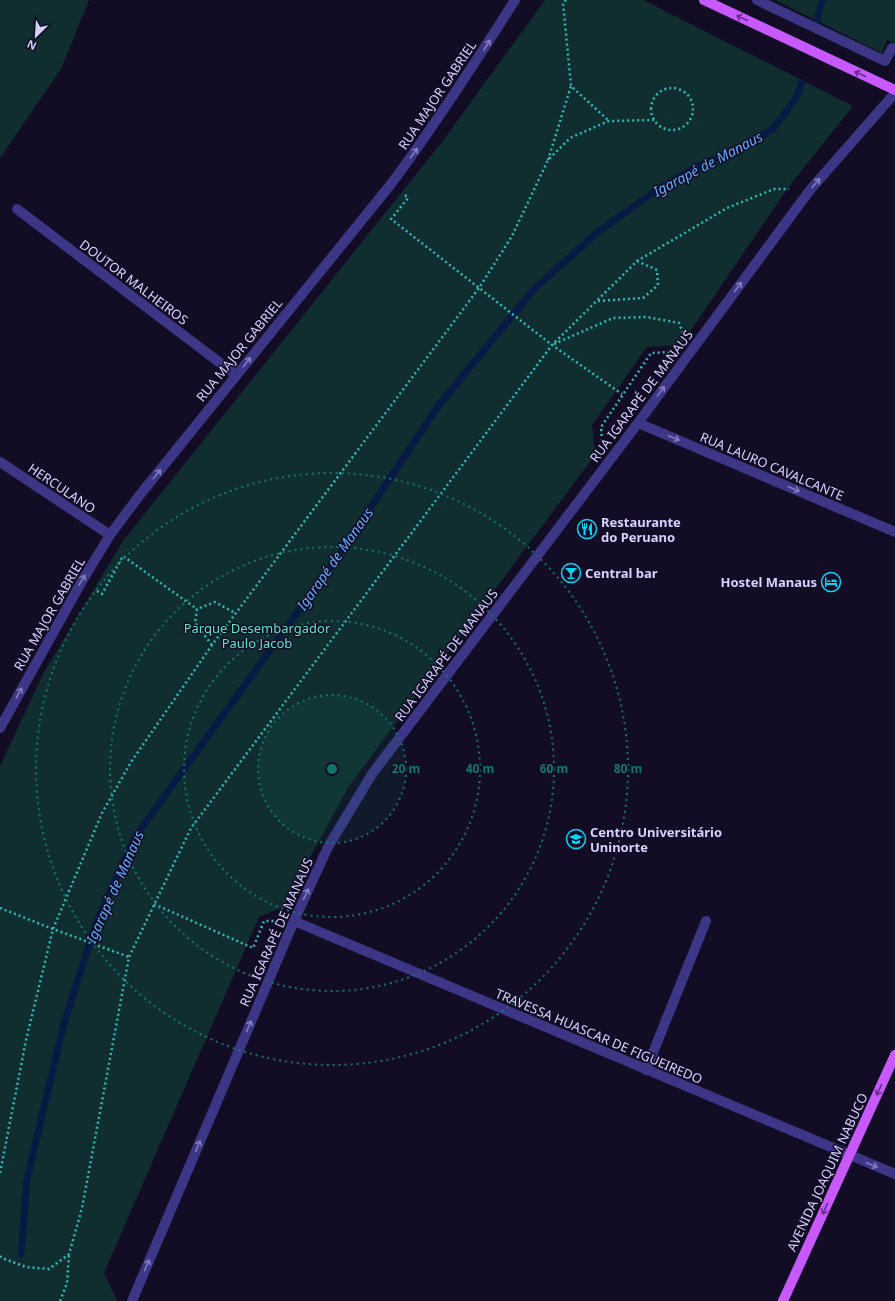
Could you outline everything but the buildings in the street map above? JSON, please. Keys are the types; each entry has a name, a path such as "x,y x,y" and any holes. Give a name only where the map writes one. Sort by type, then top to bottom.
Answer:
{"main road":[{"path":"704,0 895,92"},
{"name":"AVENIDA JOAQUIM NABUCO","path":"783,1301 895,1055"}],"street":[{"name":"RUA MAJOR GABRIEL","path":"0,728 82,581 110,535 139,496 417,150 463,83 515,0"},
{"path":"757,0 884,61 892,48 895,50"},
{"name":"RUA IGARAPÉ DE MANAUS","path":"132,1301 294,921 328,847 372,774 638,423 810,190 895,92"},
{"name":"DOUTOR MALHEIROS","path":"17,209 236,376"},
{"name":"RUA LAURO CAVALCANTE","path":"638,423 895,532"},
{"name":"HERCULANO","path":"0,462 110,535"},
{"name":"TRAVESSA HUASCAR DE FIGUEIREDO","path":"294,921 895,1174"},
{"path":"646,1070 706,921"}],"path":[{"path":"0,1173 26,1040 53,929 102,812 131,762 212,645 480,288 512,236 548,160 571,86 563,3 566,0"},
{"path":"571,86 609,121"},
{"path":"548,160 570,138 609,121 654,120 665,128 671,130 678,129 684,126 692,116 694,108 689,95 677,88 663,90 657,94 651,106 651,113 654,120"},
{"path":"391,184 408,198 391,218 552,345 622,394"},
{"path":"60,1301 67,1283 69,1254 82,1208 129,957 191,828 552,345 637,261 727,208 774,189 810,190"},
{"path":"597,301 643,298 658,285 657,270 637,261"},
{"path":"552,345 613,318 647,316 679,323 690,352 651,353 601,427 604,467"},
{"path":"82,581 102,594 123,556 197,609"},
{"path":"197,609 215,602 235,613"},
{"path":"197,609 195,623 212,645"},
{"path":"154,904 253,948 264,922 294,921"},
{"path":"0,908 129,957"},
{"path":"0,1256 26,1267 49,1269 69,1254"}],"green space":[{"path":"0,0 89,0 61,69 0,158"},
{"name":"Parque Desembargador Paulo Jacob","path":"545,0 643,0 853,106 787,189 681,345 647,347 592,425 595,455 349,786 283,907 259,917 104,1273 117,1301 0,1301 0,766 44,672 123,541 442,142"},
{"path":"775,0 895,0 895,43 887,40 882,53"}],"waterway":[{"name":"Igarapé de Manaus","path":"817,21 823,0"},
{"name":"Igarapé de Manaus","path":"21,1254 27,1179 64,1023 96,923 135,837 338,556 439,405 534,289 599,231 657,190 696,167 743,147 773,129 796,98 802,82"}],"place":[{"name":"Restaurante do Peruano","path":"587,529"},
{"name":"Central bar","path":"571,573"},
{"name":"Hostel Manaus","path":"831,582"},
{"name":"Centro Universitário Uninorte","path":"576,839"}]}
